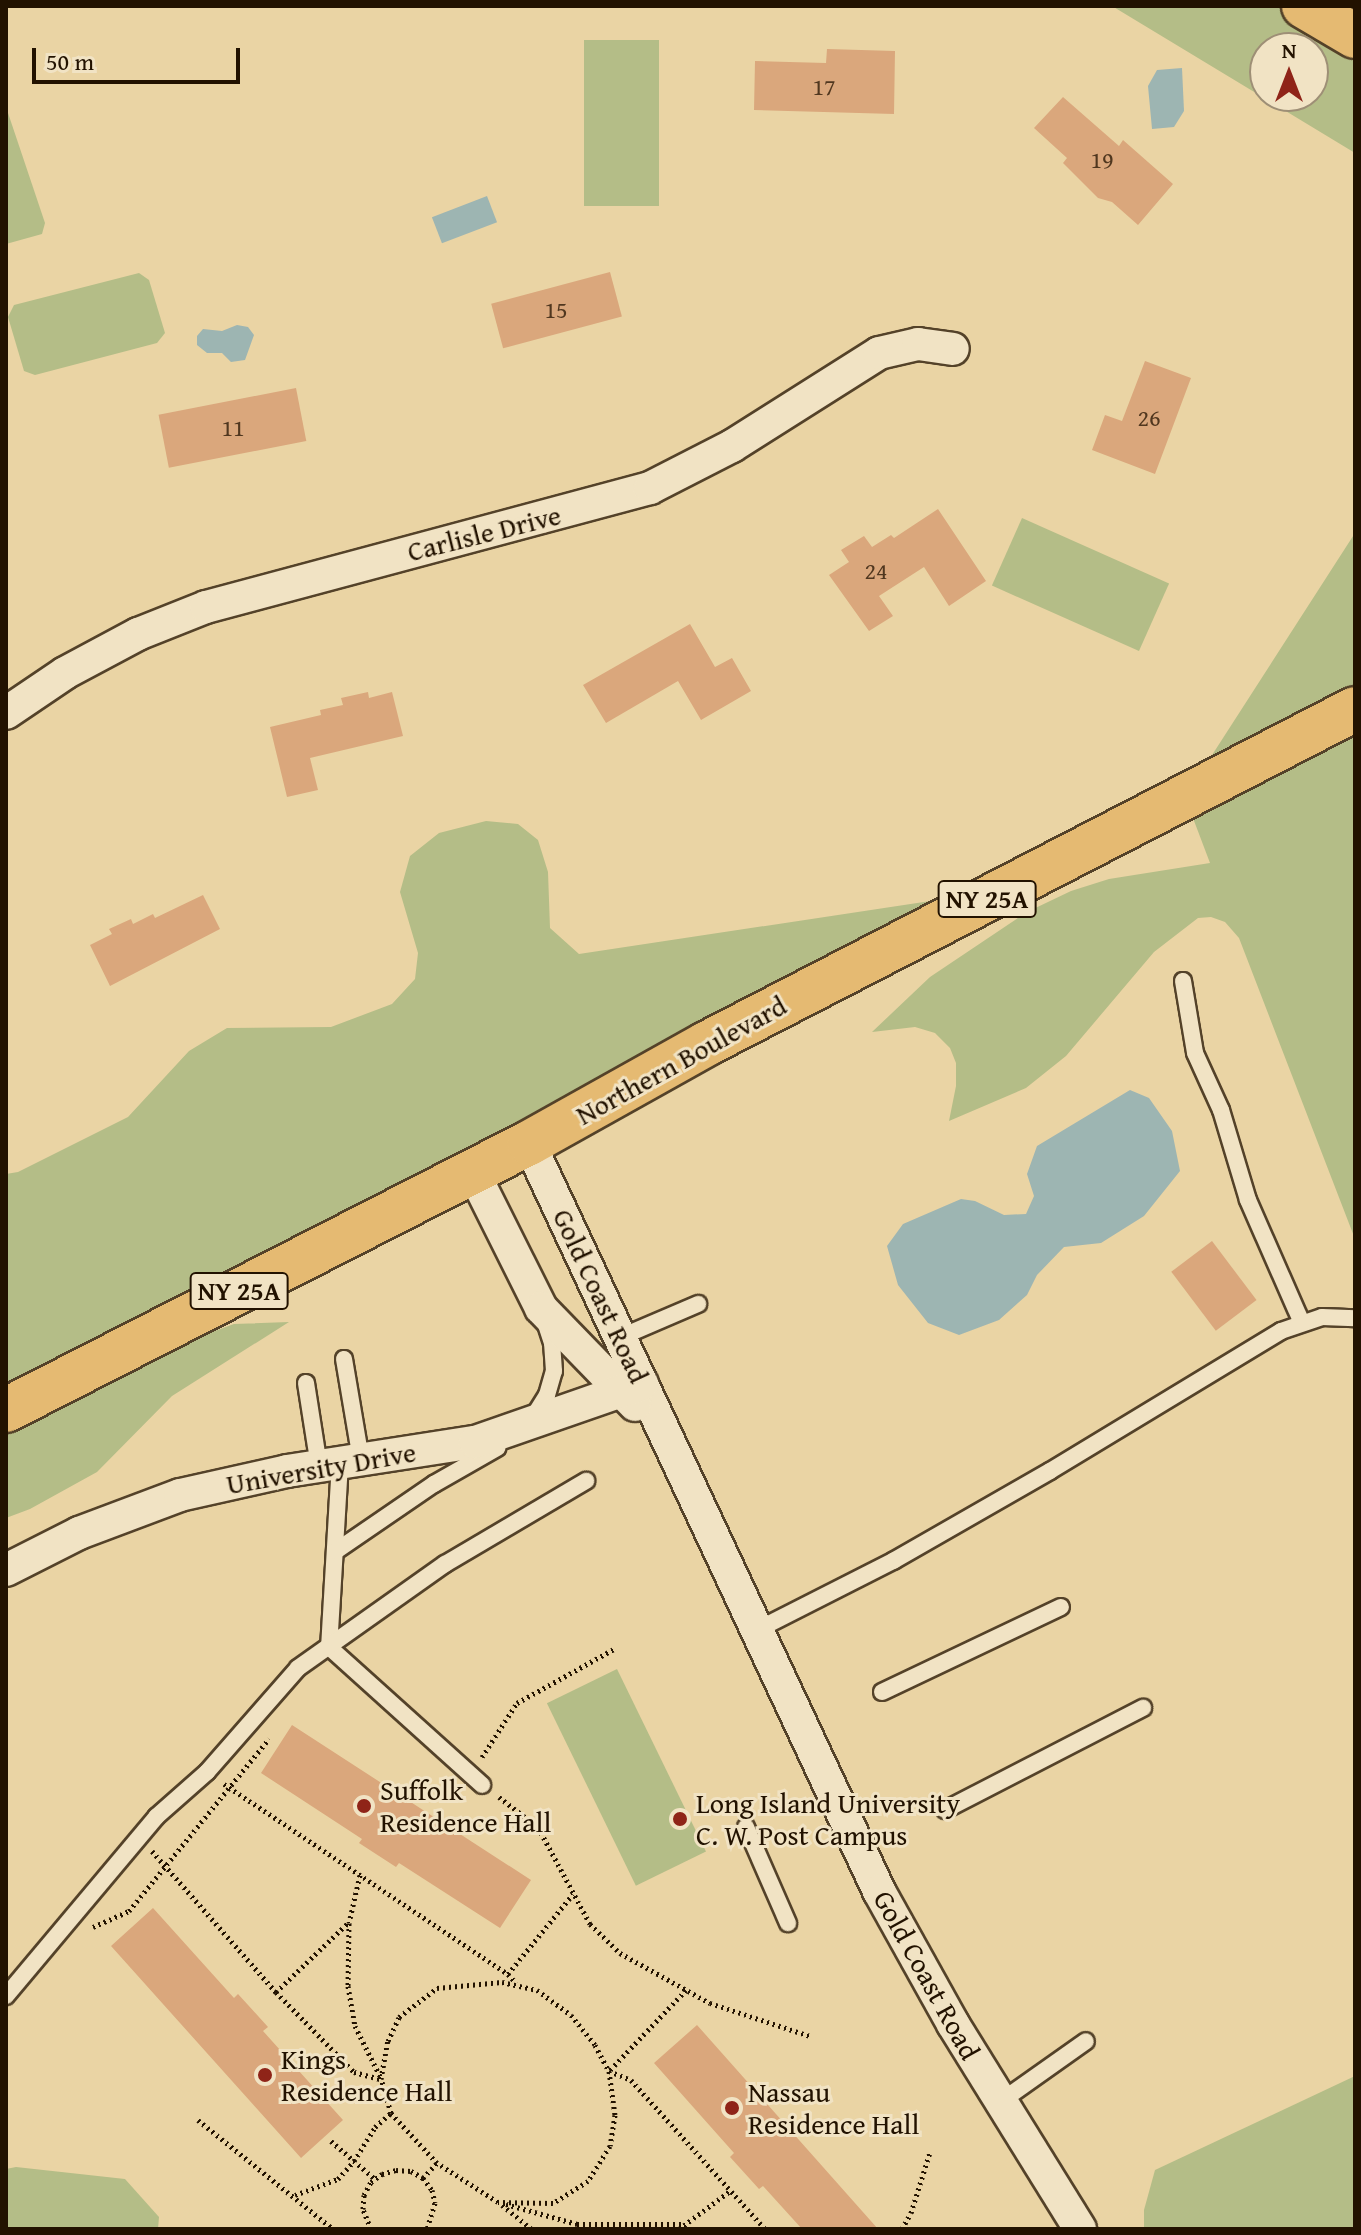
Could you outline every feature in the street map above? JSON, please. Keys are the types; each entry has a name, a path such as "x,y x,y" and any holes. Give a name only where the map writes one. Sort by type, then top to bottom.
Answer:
{"main road":[{"path":"1304,6 1355,36"},
{"name":"Northern Boulevard","path":"6,1410 529,1143 720,1037 1355,709"}],"street":[{"name":"Carlisle Drive","path":"6,713 65,673 138,634 206,607 650,488 732,446 879,353 918,344 953,349"},
{"name":"Gold Coast Road","path":"529,1143 621,1337 632,1387"},
{"name":"Gold Coast Road","path":"473,1172 541,1308 632,1387 675,1449 879,1891 1000,2102 1080,2229"},
{"name":"University Drive","path":"6,1570 79,1533 180,1495 340,1463 475,1442 632,1387"}],"lane":[{"path":"1183,981 1195,1053 1221,1110 1248,1200 1302,1323"},
{"path":"621,1337 698,1304"},
{"path":"336,1551 434,1484 538,1422 554,1371 552,1343 541,1308"},
{"path":"757,1630 893,1561 1050,1471 1281,1331 1322,1317 1355,1318"},
{"path":"329,1647 344,1359"},
{"path":"306,1383 340,1463"},
{"path":"6,1996 156,1817 207,1772 298,1668 445,1564 586,1481"},
{"path":"882,1692 1061,1607"},
{"path":"329,1647 476,1780"},
{"path":"945,1810 1143,1708"},
{"path":"746,1827 788,1923"},
{"path":"1000,2102 1086,2041"}],"path":[{"path":"614,1649 517,1703 476,1780 538,1827 590,1924 620,1953 710,2003 810,2036"},
{"path":"52,1944 129,1911 269,1739"},
{"path":"207,1772 508,1974 518,1985"},
{"path":"140,1839 276,1992 354,2072 381,2079"},
{"path":"360,1875 349,1923 348,1986 355,2026 381,2079 391,2113 437,2163 498,2202 532,2229"},
{"path":"508,1974 573,1894"},
{"path":"276,1992 349,1923"},
{"path":"381,2079 388,2041 399,2017 437,1988 502,1982 518,1985 537,1990 571,2015 595,2045 609,2071 615,2115 610,2146 588,2181 553,2203 498,2202"},
{"path":"609,2071 686,1990"},
{"path":"609,2071 631,2080 765,2229"},
{"path":"294,2195 338,2179 354,2161 375,2127 391,2113"},
{"path":"198,2120 333,2229"},
{"path":"331,2141 375,2179"},
{"path":"902,2229 911,2213 930,2152"},
{"path":"423,2178 437,2163"},
{"path":"371,2229 363,2209 364,2195 375,2179 396,2170 411,2171 423,2178 435,2203 434,2218 427,2229"},
{"path":"498,2202 577,2224 680,2227 730,2191"}],"green space":[{"path":"1112,6 1355,6 1355,153 1287,112 1329,112 1329,32 1249,32 1249,89"},
{"path":"584,40 659,40 659,206 584,206"},
{"path":"6,107 45,223 42,234 6,244"},
{"path":"139,273 149,280 165,333 157,343 35,375 24,371 8,317 14,305"},
{"path":"1022,518 1169,583 1139,651 992,586"},
{"path":"1355,533 1355,1239 1239,938 1225,922 1211,917 1198,918 1154,952 1066,1056 1026,1088 949,1121 956,1086 956,1063 950,1048 935,1033 915,1027 872,1032 930,977 1027,912 1071,891 1109,879 1210,863 1185,797"},
{"path":"486,821 518,824 538,840 548,872 550,928 579,954 1003,890 6,1410 6,1174 18,1172 128,1117 189,1051 227,1028 331,1027 392,1004 415,979 418,953 400,892 410,856 439,833"},
{"path":"289,1322 172,1396 97,1472 30,1509 6,1518 6,1435 156,1352 234,1324"},
{"path":"617,1669 706,1851 636,1886 547,1703"},
{"path":"1355,2076 1355,2229 1144,2229 1144,2210 1155,2170"},
{"path":"16,2167 125,2179 159,2217 158,2229 6,2229 6,2169"}],"water":[{"path":"1182,68 1184,111 1174,127 1152,129 1148,86 1157,70"},
{"path":"487,196 497,222 442,243 432,217"},
{"path":"237,325 248,327 254,335 245,360 231,362 222,353 207,353 197,345 197,336 203,329 222,331"},
{"path":"1130,1090 1149,1098 1172,1131 1180,1171 1144,1216 1101,1243 1064,1247 1037,1275 1027,1295 999,1320 959,1335 928,1323 898,1285 887,1246 903,1224 961,1199 975,1201 1004,1215 1026,1214 1034,1196 1027,1174 1037,1146"}],"building":[{"path":"827,49 895,51 894,114 754,110 755,61 826,63"},
{"path":"1063,97 1119,146 1123,140 1173,184 1138,225 1112,202 1098,198 1063,163 1067,158 1034,128"},
{"path":"610,272 622,316 503,348 491,304"},
{"path":"1145,361 1191,378 1155,474 1092,450 1105,415 1122,421"},
{"path":"296,388 306,441 169,468 159,415"},
{"path":"938,509 986,581 949,606 924,567 879,596 893,616 869,631 829,575 849,562 841,550 864,536 872,547 891,535 894,538"},
{"path":"690,624 715,667 732,658 751,691 701,720 678,681 606,723 583,685"},
{"path":"368,692 369,698 392,692 403,736 310,758 318,790 287,797 270,727 321,715 320,710 343,705 341,698"},
{"path":"203,895 220,929 110,986 90,945 112,934 109,929 131,919 133,924 153,914 155,918"},
{"path":"1212,1241 1257,1300 1216,1331 1171,1272"},
{"name":"Suffolk Residence Hall","path":"292,1725 531,1880 500,1928 399,1863 396,1867 359,1843 362,1839 261,1773"},
{"name":"Kings Residence Hall","path":"153,1908 234,1998 238,1994 268,2027 263,2031 343,2120 301,2158 111,1946"},
{"name":"Nassau Residence Hall","path":"697,2025 878,2229 802,2229 763,2186 759,2189 730,2157 734,2153 654,2063"}],"place":[{"name":"Suffolk Residence Hall","path":"364,1806"},
{"name":"Long Island University C. W. Post Campus","path":"680,1819"},
{"name":"Kings Residence Hall","path":"265,2075"},
{"name":"Nassau Residence Hall","path":"732,2108"}]}
